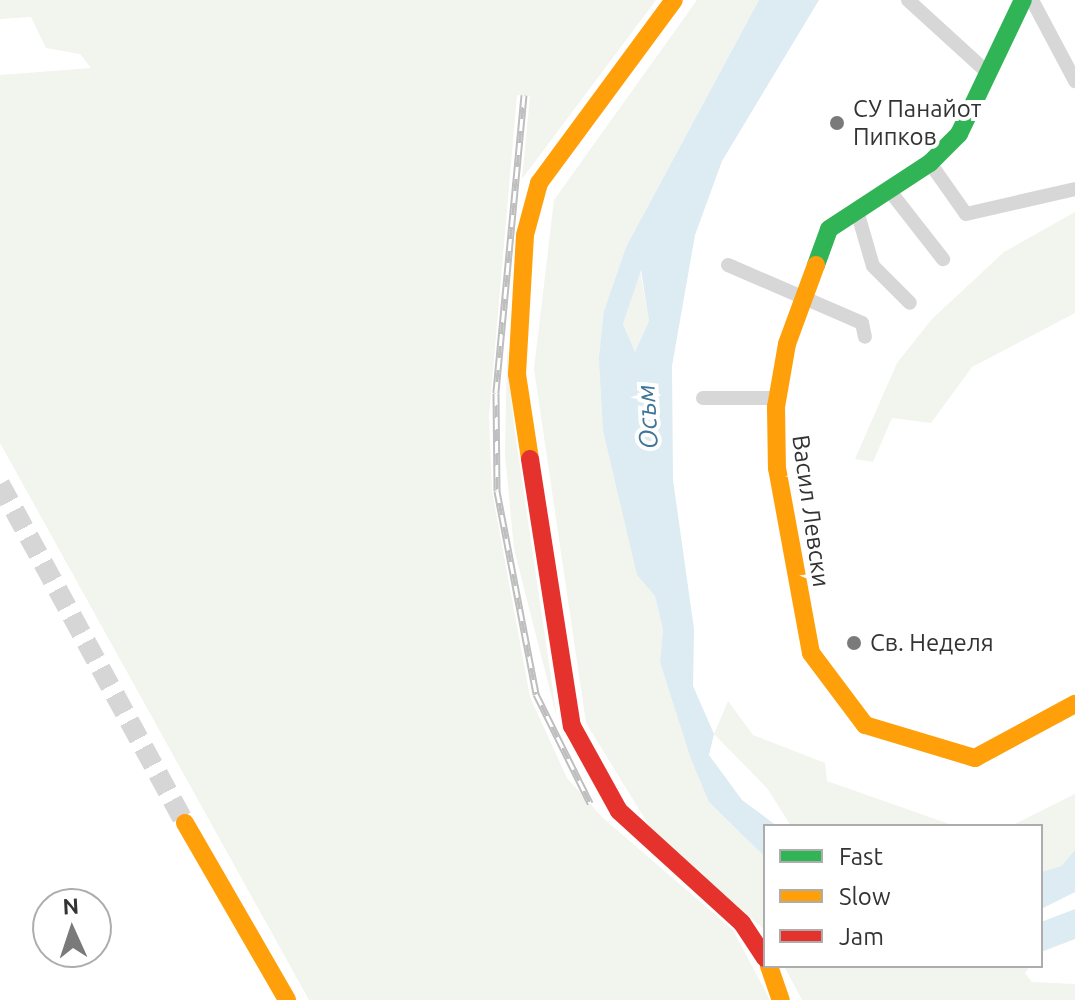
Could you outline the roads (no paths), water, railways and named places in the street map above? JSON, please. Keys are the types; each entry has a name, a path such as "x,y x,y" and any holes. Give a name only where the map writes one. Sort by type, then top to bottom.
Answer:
{"street":[{"path":"674,0 539,183 523,248 517,374 572,726 626,820 742,923 763,955"},
{"path":"908,0 989,74"},
{"name":"Васил Левски","path":"1023,0 959,134 930,163 829,229 801,292 777,398 777,468 804,632 821,674 857,717 876,731 975,758 1075,704"},
{"path":"1032,0 1074,75"},
{"path":"930,163 966,214 1075,189"},
{"path":"889,190 943,259"},
{"path":"857,211 873,266 910,303"},
{"path":"728,265 801,292 862,323 865,337"},
{"path":"703,398 777,398"},
{"path":"185,823 287,1000"},
{"path":"770,968 781,1000"}],"water":[{"name":"Осъм","path":"759,0 819,0 722,161 695,235 672,366 673,480 694,629 693,686 714,734 709,755 742,800 774,824 763,824 763,855 709,802 691,759 660,662 663,630 655,596 637,575 603,430 599,358 604,311 626,247","holes":["641,270 649,321 635,352 623,324"]},
{"path":"1075,850 1075,892 1043,908 1043,871 1061,866"},
{"path":"1075,909 1075,939 1043,951 1043,921"}],"tunnel":[{"path":"0,484 185,823"}],"railway":[{"path":"524,95 496,393 497,491 536,694 590,803"}],"place":[{"name":"СУ Панайот Пипков","path":"837,123"},
{"name":"Св. Неделя","path":"854,643"}]}
